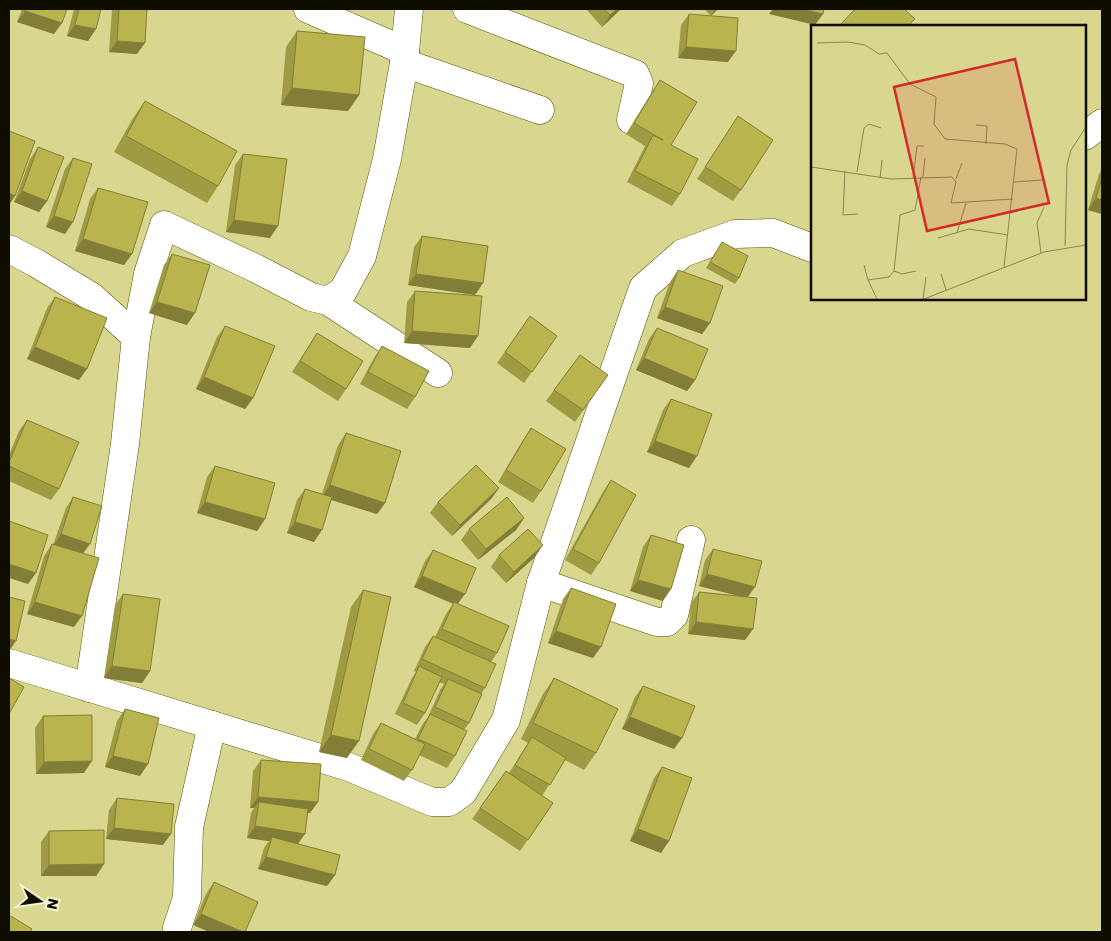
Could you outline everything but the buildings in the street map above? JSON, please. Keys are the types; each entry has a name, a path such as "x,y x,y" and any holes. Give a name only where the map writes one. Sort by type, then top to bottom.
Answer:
{"street":[{"path":"308,9 405,57 540,110"},
{"path":"328,300 343,291 362,256 386,159 405,57 409,9"},
{"path":"467,9 635,74 639,83 632,120"},
{"path":"1086,135 1102,123"},
{"path":"89,688 125,444 136,337 148,274 164,225 311,297 328,300 438,373"},
{"path":"9,663 348,767 432,802 449,802 463,792 506,720 540,583 642,288 683,253 735,234 773,233 811,248"},
{"path":"9,249 92,297 136,337"},
{"path":"540,583 657,622 667,622 674,615 691,540"},
{"path":"177,928 187,898 188,827 212,725"}]}
